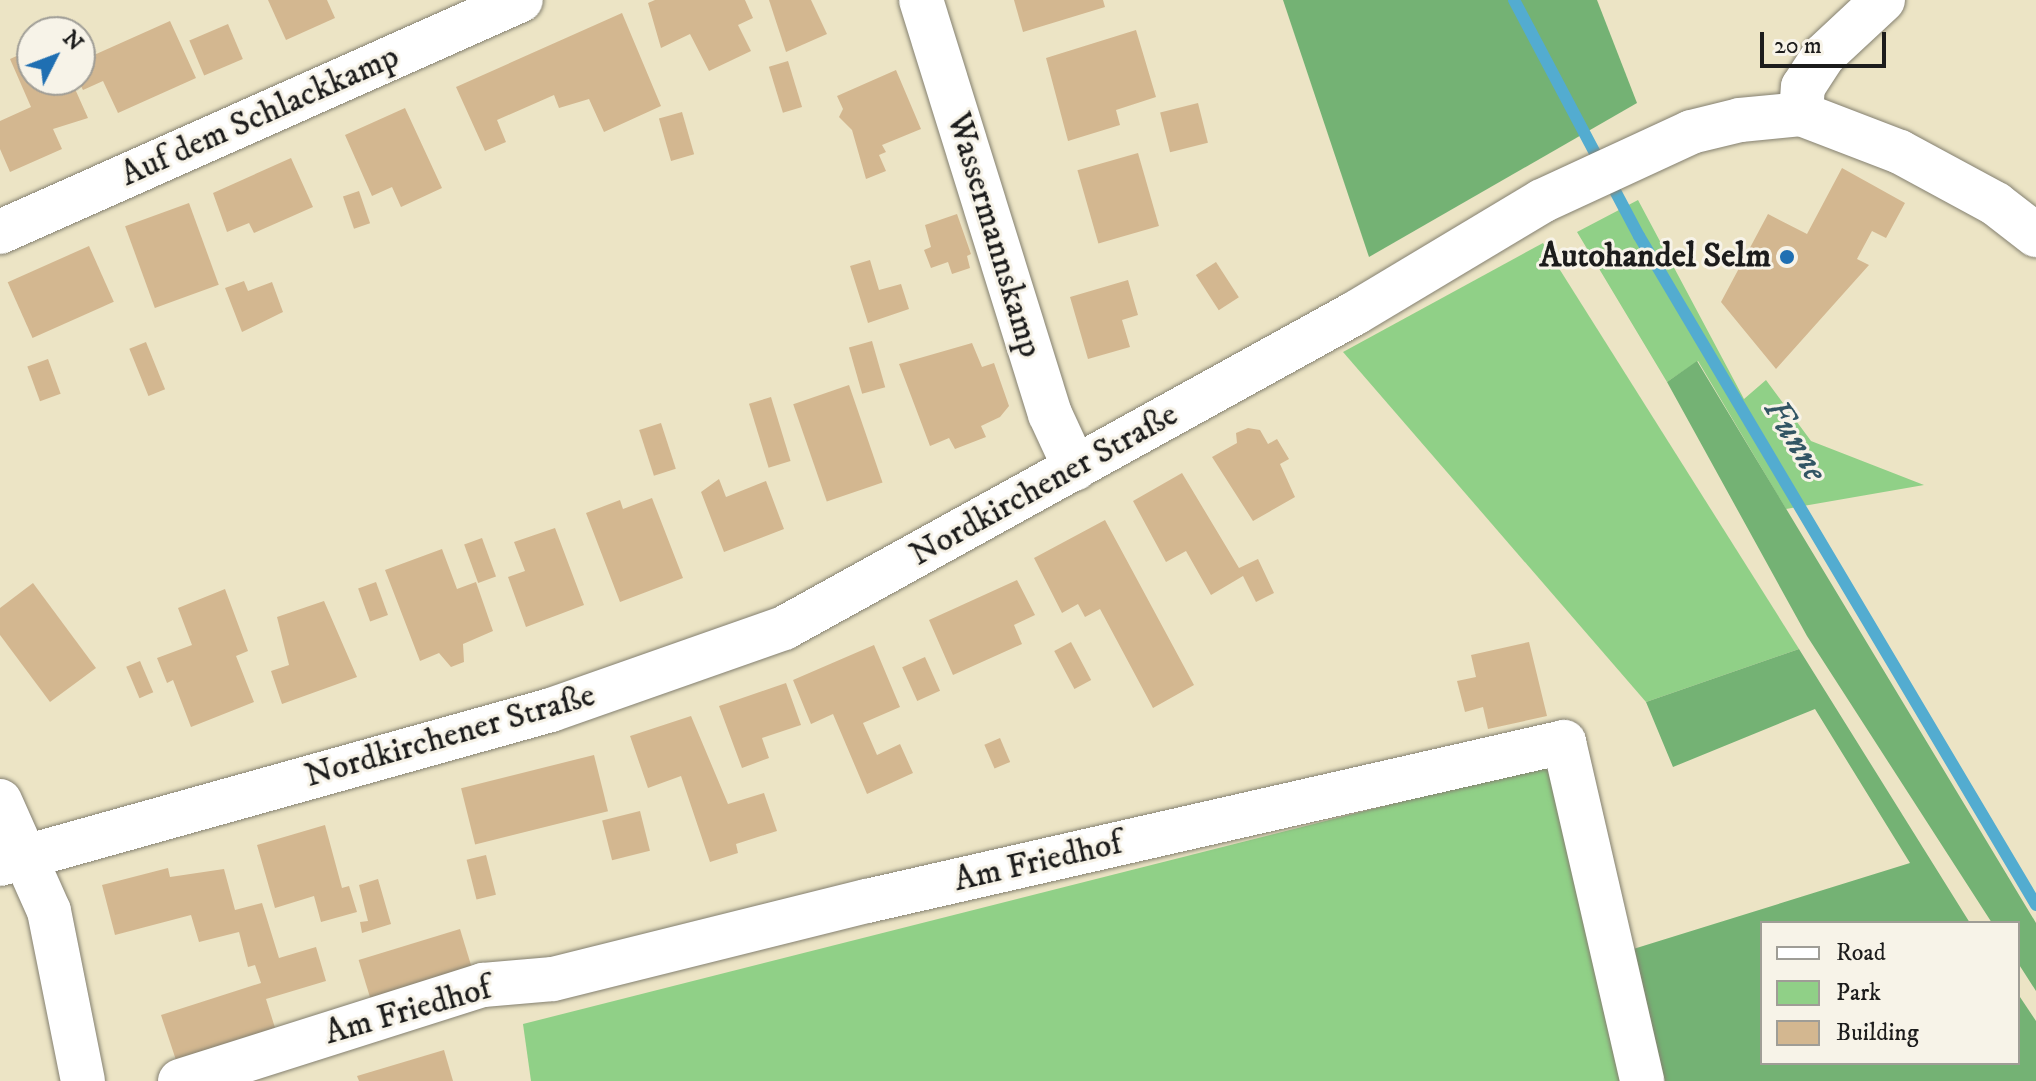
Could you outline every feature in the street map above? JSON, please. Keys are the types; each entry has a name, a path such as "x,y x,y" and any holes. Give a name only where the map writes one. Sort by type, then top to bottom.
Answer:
{"street":[{"name":"Auf dem Schlackkamp","path":"0,232 521,0"},
{"name":"Wassermannskamp","path":"921,0 1050,414 1075,468"},
{"path":"1801,114 1803,87 1823,56 1883,0"},
{"name":"Nordkirchener Straße","path":"13,859 551,710 784,628 1355,313 1557,194 1645,150 1740,120 1801,114 1900,152 1996,204 2036,235"},
{"name":"Am Friedhof","path":"180,1081 483,985 553,979 867,901 1564,742 1642,1081"},
{"path":"0,801 13,859 49,911 83,1081"}],"green space":[{"path":"1283,0 1597,0 1637,103 1369,257"},
{"path":"1638,200 1744,399 1766,380 1811,441 1924,485 1786,509 1698,361 1667,382 1577,232"},
{"path":"1543,243 1799,649 1646,702 1343,352"},
{"path":"1697,361 2036,923 2036,991 2020,966 2020,921 1991,921 1807,636 1667,382"},
{"path":"1799,649 1969,921 1760,921 1760,1065 2020,1065 2020,997 2036,1021 2036,1081 1640,1081 1614,955 1910,863 1815,709 1673,767 1646,702"},
{"path":"1551,764 1623,1081 531,1081 523,1024"}],"building":[{"path":"268,0 327,0 335,18 286,40"},
{"path":"655,0 745,0 753,18 738,25 751,51 709,71 690,34 661,48 648,3"},
{"path":"769,0 811,0 827,34 786,52"},
{"path":"1014,0 1103,0 1105,7 1023,32"},
{"path":"622,13 661,106 604,132 589,99 559,108 554,95 497,120 506,142 485,151 456,87"},
{"path":"170,21 196,78 118,113 103,81 96,84 96,54"},
{"path":"228,24 243,59 204,75 189,40"},
{"path":"1136,30 1156,97 1116,110 1120,125 1068,141 1046,58"},
{"path":"16,56 16,73 10,59"},
{"path":"788,61 802,107 783,113 769,67"},
{"path":"896,70 921,129 882,145 886,152 879,155 886,171 866,179 852,130 839,117 843,109 837,96"},
{"path":"26,96 78,96 88,118 53,129 62,149 10,172 0,149 0,121 31,107"},
{"path":"1198,103 1208,143 1170,152 1160,112"},
{"path":"405,108 442,188 401,207 392,187 372,196 345,135"},
{"path":"682,112 694,154 671,161 659,119"},
{"path":"1138,153 1159,226 1098,243 1077,170"},
{"path":"291,158 313,207 254,233 249,223 227,232 213,193"},
{"path":"1842,168 1905,203 1886,238 1872,231 1857,259 1869,265 1776,369 1721,302 1768,214 1807,234"},
{"path":"359,191 370,223 354,229 343,197"},
{"path":"189,203 219,285 155,308 125,226"},
{"path":"957,214 971,254 967,256 970,268 952,274 948,262 931,268 924,250 931,247 925,225"},
{"path":"89,246 114,302 33,338 8,282"},
{"path":"870,260 879,290 901,284 909,309 868,323 850,266"},
{"path":"1216,262 1239,297 1219,310 1196,275"},
{"path":"1128,280 1138,315 1122,320 1130,347 1088,359 1070,297"},
{"path":"244,281 248,291 272,282 283,312 242,332 225,288"},
{"path":"872,341 885,387 862,394 849,348"},
{"path":"146,342 165,389 148,396 129,349"},
{"path":"972,343 982,367 994,363 1009,406 1000,417 981,426 986,437 955,449 949,438 930,446 899,364"},
{"path":"48,359 61,394 40,401 27,367"},
{"path":"849,385 883,482 827,502 793,404"},
{"path":"771,397 791,461 769,468 749,404"},
{"path":"661,423 676,469 654,476 639,430"},
{"path":"1248,428 1260,430 1268,444 1277,439 1289,459 1280,464 1295,497 1253,521 1212,457 1237,443 1236,433"},
{"path":"1182,473 1239,568 1258,559 1274,593 1256,602 1243,576 1211,595 1186,551 1166,562 1133,501"},
{"path":"719,479 726,497 766,481 784,529 724,552 701,492"},
{"path":"652,498 683,578 620,602 586,513 620,500 623,509"},
{"path":"1105,520 1194,685 1153,708 1100,609 1085,617 1078,604 1062,613 1034,558"},
{"path":"555,528 584,605 526,627 508,577 525,571 514,542"},
{"path":"482,538 496,577 478,583 464,544"},
{"path":"442,549 457,589 476,582 493,631 463,644 464,662 451,667 439,653 420,661 385,570"},
{"path":"1017,580 1035,615 1014,625 1022,644 953,675 929,620"},
{"path":"376,582 388,615 370,621 358,588"},
{"path":"33,583 96,668 50,702 0,635 0,608"},
{"path":"225,589 248,651 236,656 254,702 191,727 173,680 167,683 157,658 192,645 178,608"},
{"path":"324,601 357,677 282,704 271,671 289,665 277,617"},
{"path":"1071,642 1091,680 1074,689 1054,651"},
{"path":"1529,642 1547,716 1488,729 1483,707 1465,712 1457,681 1476,677 1471,655"},
{"path":"874,645 900,707 863,723 877,755 900,744 913,773 867,794 833,714 811,724 793,680"},
{"path":"925,657 940,691 917,701 902,667"},
{"path":"140,661 153,692 139,698 126,667"},
{"path":"786,683 801,725 762,738 769,758 742,768 719,706"},
{"path":"691,716 728,804 764,793 777,831 736,844 738,853 710,862 681,776 648,788 630,736"},
{"path":"1000,738 1010,762 995,769 984,745"},
{"path":"594,755 608,811 475,844 461,788"},
{"path":"640,811 650,851 612,860 602,820"},
{"path":"325,825 342,888 349,886 357,912 321,922 314,896 275,908 257,845"},
{"path":"486,855 496,895 477,900 467,860"},
{"path":"168,868 170,877 224,869 235,910 262,903 279,958 316,947 326,981 266,999 276,1031 177,1063 161,1015 261,983 255,965 248,967 239,932 199,942 191,915 115,935 102,885"},
{"path":"378,879 391,924 362,933 360,922 368,921 359,885"},
{"path":"460,929 472,969 371,1000 359,960"},
{"path":"444,1050 453,1081 359,1081 357,1076"}],"waterway":[{"name":"Funne","path":"1514,0 1639,236 2036,905"}],"place":[{"name":"Autohandel Selm","path":"1787,257"}]}
